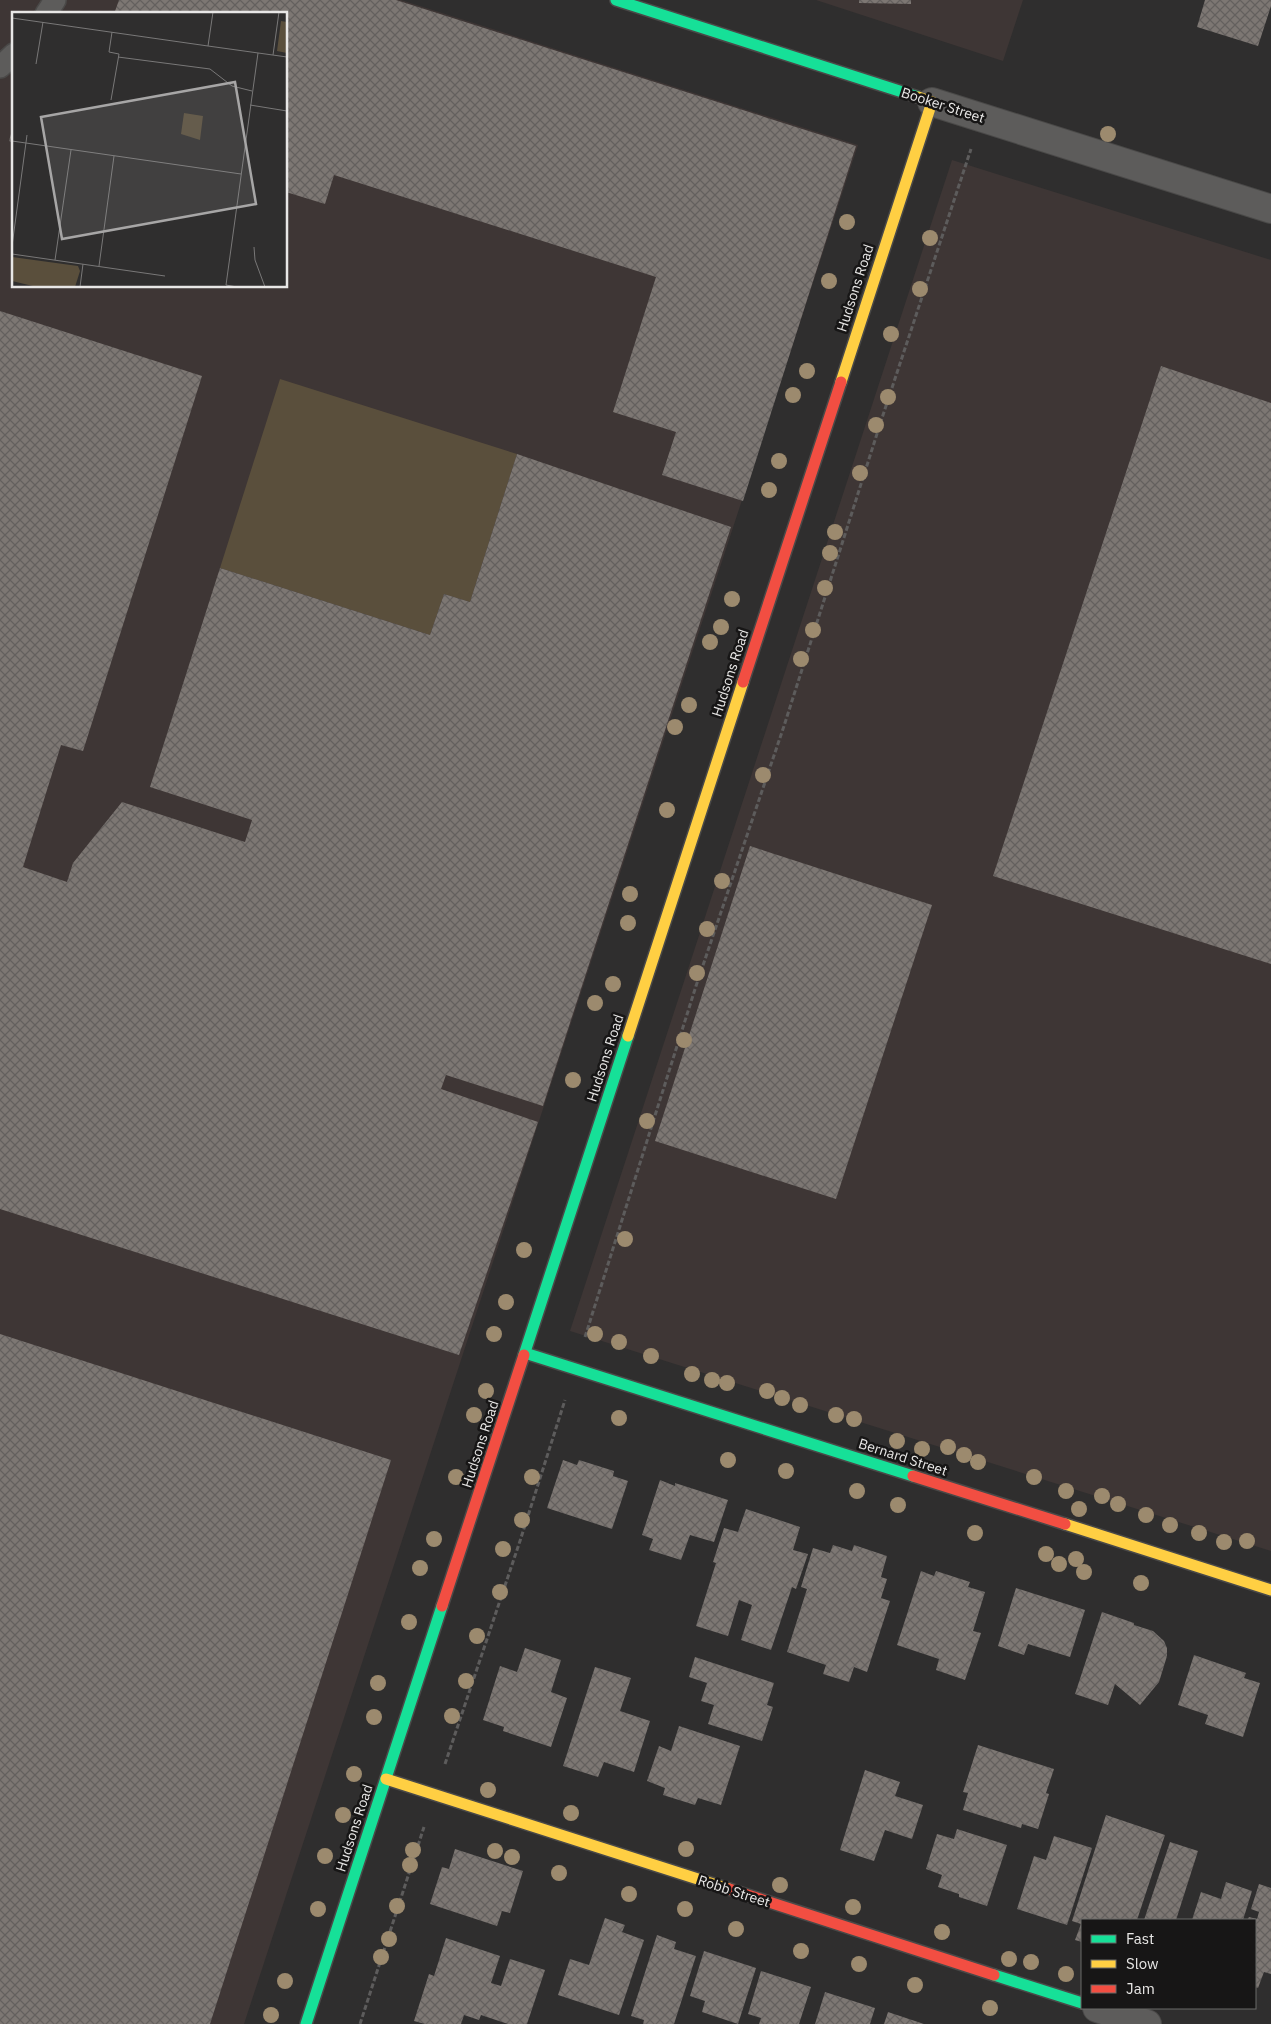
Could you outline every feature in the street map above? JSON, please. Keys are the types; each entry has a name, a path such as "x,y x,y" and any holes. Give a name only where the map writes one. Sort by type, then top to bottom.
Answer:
{"street":[{"name":"Booker Street","path":"616,0 1271,209"},
{"name":"Hudsons Road","path":"306,2024 932,102"},
{"name":"Bernard Street","path":"525,1353 1271,1590"},
{"name":"Robb Street","path":"386,1779 1081,2003"},
{"path":"1100,2009 1147,2024"}],"lane":[{"path":"47,12 55,0"},
{"path":"0,67 12,56"}],"path":[{"path":"360,2024 434,1795 520,1542 696,986 784,726 883,415 982,118"}],"shaded area":[{"path":"0,0 401,0 858,145 244,2024 0,2024"},
{"path":"816,0 1023,0 1003,61"},
{"path":"952,160 1271,260 1271,1551 570,1331"},
{"path":"280,379 517,454 470,602 444,594 430,635 220,568"}],"building":[{"path":"119,0 396,0 856,146 743,501 662,475 676,432 613,412 656,277 334,175 325,204 288,193 288,12 115,12"},
{"path":"859,0 911,0 911,4 859,3"},
{"path":"1205,0 1271,0 1271,6 1258,46 1197,27"},
{"path":"12,130 12,142 9,141"},
{"path":"0,311 202,376 83,751 61,745 23,867 67,882 73,863 122,802 245,842 252,820 150,787 220,568 430,635 444,594 470,602 517,454 731,527 543,1106 446,1075 441,1089 538,1122 459,1355 0,1209"},
{"path":"1161,366 1271,403 1271,964 993,876"},
{"path":"750,846 932,905 836,1199 655,1141"},
{"path":"0,1334 391,1460 210,2024 0,2024"},
{"path":"563,1460 577,1465 579,1460 614,1471 613,1476 628,1481 612,1529 547,1508"},
{"path":"660,1480 675,1486 675,1483 728,1500 714,1542 690,1535 681,1560 649,1550 653,1539 642,1535"},
{"path":"746,1509 800,1527 793,1550 808,1554 796,1589 792,1587 771,1650 741,1640 752,1605 739,1600 728,1636 696,1626 716,1563 713,1562 724,1528 738,1532"},
{"path":"833,1545 852,1551 854,1545 887,1556 881,1577 887,1579 881,1598 890,1601 867,1672 854,1667 849,1682 823,1674 826,1665 787,1652 807,1589 801,1587 813,1548 830,1553"},
{"path":"921,1571 934,1576 936,1571 970,1582 968,1587 985,1592 973,1631 981,1633 965,1680 936,1670 939,1659 897,1645"},
{"path":"1016,1588 1085,1610 1070,1657 1028,1644 1024,1655 998,1646"},
{"path":"1102,1612 1153,1631 1164,1641 1167,1648 1167,1656 1159,1682 1140,1705 1115,1684 1108,1705 1075,1694"},
{"path":"525,1648 561,1660 551,1692 567,1698 551,1747 503,1731 504,1727 483,1720 500,1666 517,1672"},
{"path":"1194,1655 1246,1673 1244,1678 1260,1683 1243,1737 1205,1724 1208,1715 1178,1705"},
{"path":"695,1657 774,1683 767,1705 773,1707 762,1741 708,1724 714,1705 701,1701 707,1683 689,1677"},
{"path":"595,1667 631,1678 620,1711 650,1721 634,1772 604,1762 598,1777 563,1766"},
{"path":"679,1726 740,1746 721,1805 698,1798 695,1805 663,1795 665,1788 647,1781 659,1746 671,1751"},
{"path":"978,1745 1054,1769 1046,1793 1049,1794 1038,1829 1022,1824 1021,1828 963,1810 968,1793 963,1792"},
{"path":"865,1770 900,1782 895,1796 923,1805 912,1839 885,1830 874,1861 840,1850"},
{"path":"1106,1815 1165,1835 1137,1919 1081,1919 1081,1924 1072,1921"},
{"path":"957,1829 1007,1845 987,1906 959,1897 959,1894 938,1887 942,1875 926,1869 937,1834 954,1839"},
{"path":"1054,1836 1092,1848 1067,1925 1017,1909 1034,1856 1046,1860"},
{"path":"1170,1842 1198,1851 1176,1919 1144,1919"},
{"path":"455,1849 523,1871 510,1913 502,1911 497,1926 430,1904 442,1867 449,1869"},
{"path":"1226,1882 1252,1891 1243,1919 1192,1919 1201,1892 1221,1899"},
{"path":"1259,1884 1271,1888 1271,1974 1264,1972 1258,1988 1256,1987 1256,1919 1248,1919 1249,1917 1257,1919 1259,1912 1251,1909"},
{"path":"605,1918 625,1925 622,1932 644,1940 619,2015 558,1995 570,1959 589,1965"},
{"path":"1081,1924 1081,1942 1075,1940"},
{"path":"657,1935 676,1942 674,1949 696,1956 674,2024 643,2024 644,2020 631,2016"},
{"path":"446,1938 500,1956 491,1983 501,1986 510,1959 545,1970 527,2024 508,2024 481,2015 479,2020 464,2015 461,2024 425,2024 414,2021 429,1974 434,1976"},
{"path":"704,1951 756,1968 738,2024 702,2012 705,2001 690,1996"},
{"path":"761,1971 811,1987 799,2024 759,2024 761,2018 748,2014"},
{"path":"825,1992 875,2008 870,2024 815,2024"},
{"path":"888,2012 924,2024 884,2024"}],"traffic: fast":[{"path":"616,0 918,97"},
{"path":"524,1355 628,1036"},
{"path":"525,1353 913,1476"},
{"path":"306,2024 442,1606"},
{"path":"994,1975 1081,2003"}],"traffic: slow":[{"path":"841,382 932,102 918,97"},
{"path":"628,1036 743,682"},
{"path":"1065,1524 1271,1590"},
{"path":"386,1779 729,1889"}],"traffic: jam":[{"path":"743,682 841,382"},
{"path":"442,1606 524,1355"},
{"path":"913,1476 1065,1524"},
{"path":"729,1889 994,1975"}]}
